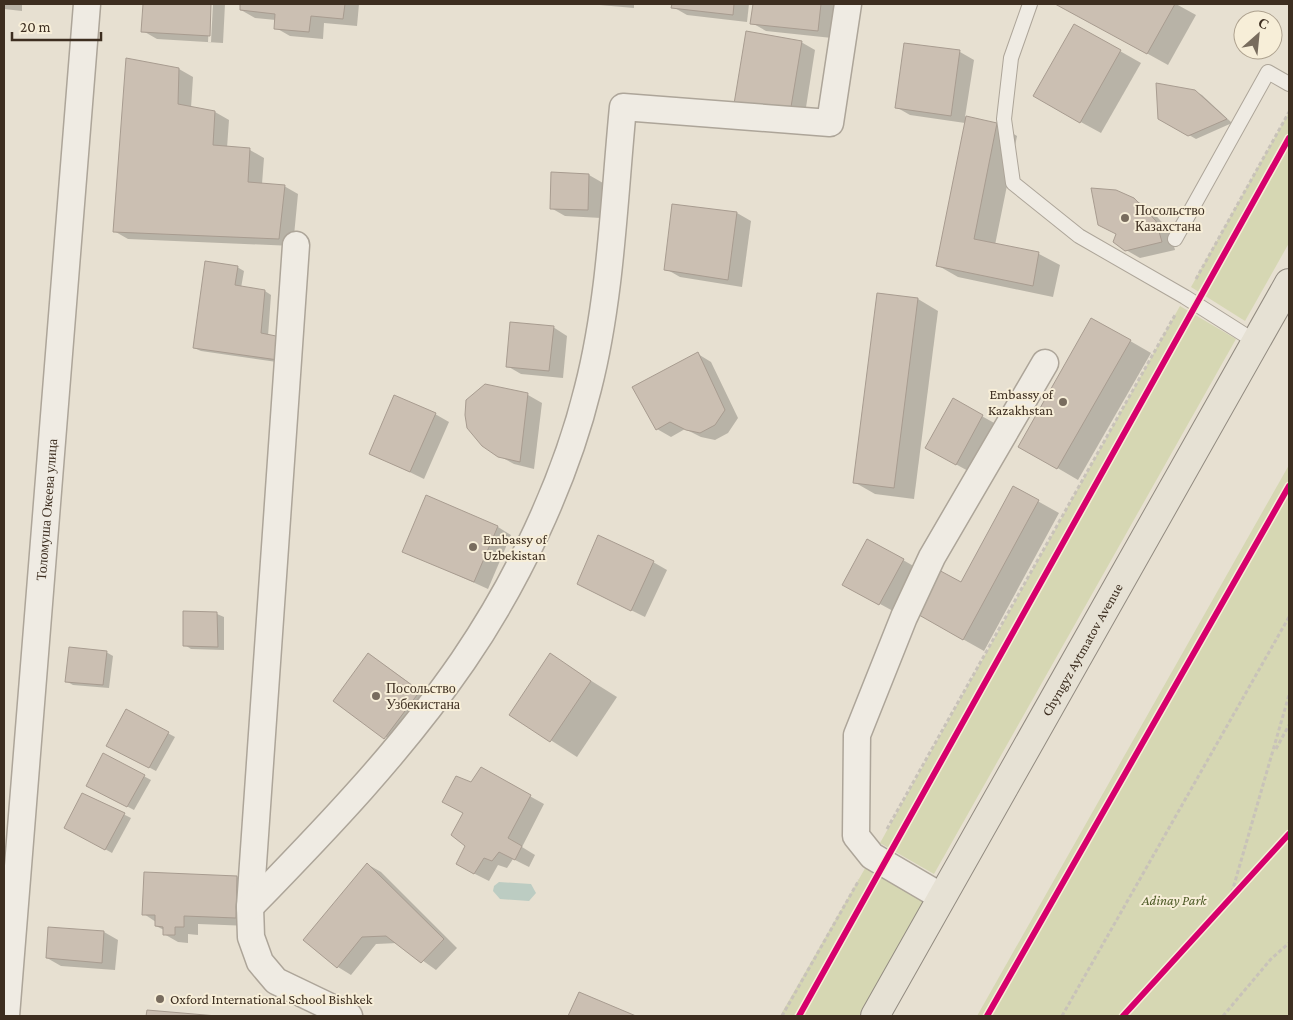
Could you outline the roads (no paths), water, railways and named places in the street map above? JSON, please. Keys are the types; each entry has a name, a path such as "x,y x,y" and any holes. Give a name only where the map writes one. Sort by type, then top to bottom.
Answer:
{"main road":[{"name":"Chyngyz Aytmatov Avenue","path":"875,1016 1289,283"}],"street":[{"name":"Толомуша Океева улица","path":"6,1016 87,4"},
{"path":"250,907 332,822 421,718 464,660 508,585 541,519 567,456 588,388 602,316 624,106 830,123 848,4"},
{"path":"296,245 250,907 251,938 260,962 276,981 349,1016"},
{"path":"942,897 872,856 856,836 858,735 904,617 932,557 1045,363"}],"lane":[{"path":"1030,4 1011,58 1004,119 1013,183 1079,236 1186,297 1256,342"},
{"path":"1175,239 1268,72 1289,84"}],"place":[{"name":"Посольство Казахстана","path":"1125,218"},
{"name":"Embassy of Kazakhstan","path":"1063,402"},
{"name":"Embassy of Uzbekistan","path":"473,547"},
{"name":"Посольство Узбекистана","path":"376,696"},
{"name":"Oxford International School Bishkek","path":"160,999"}],"park label":[{"name":"Adinay Park","path":"1174,900"}]}
